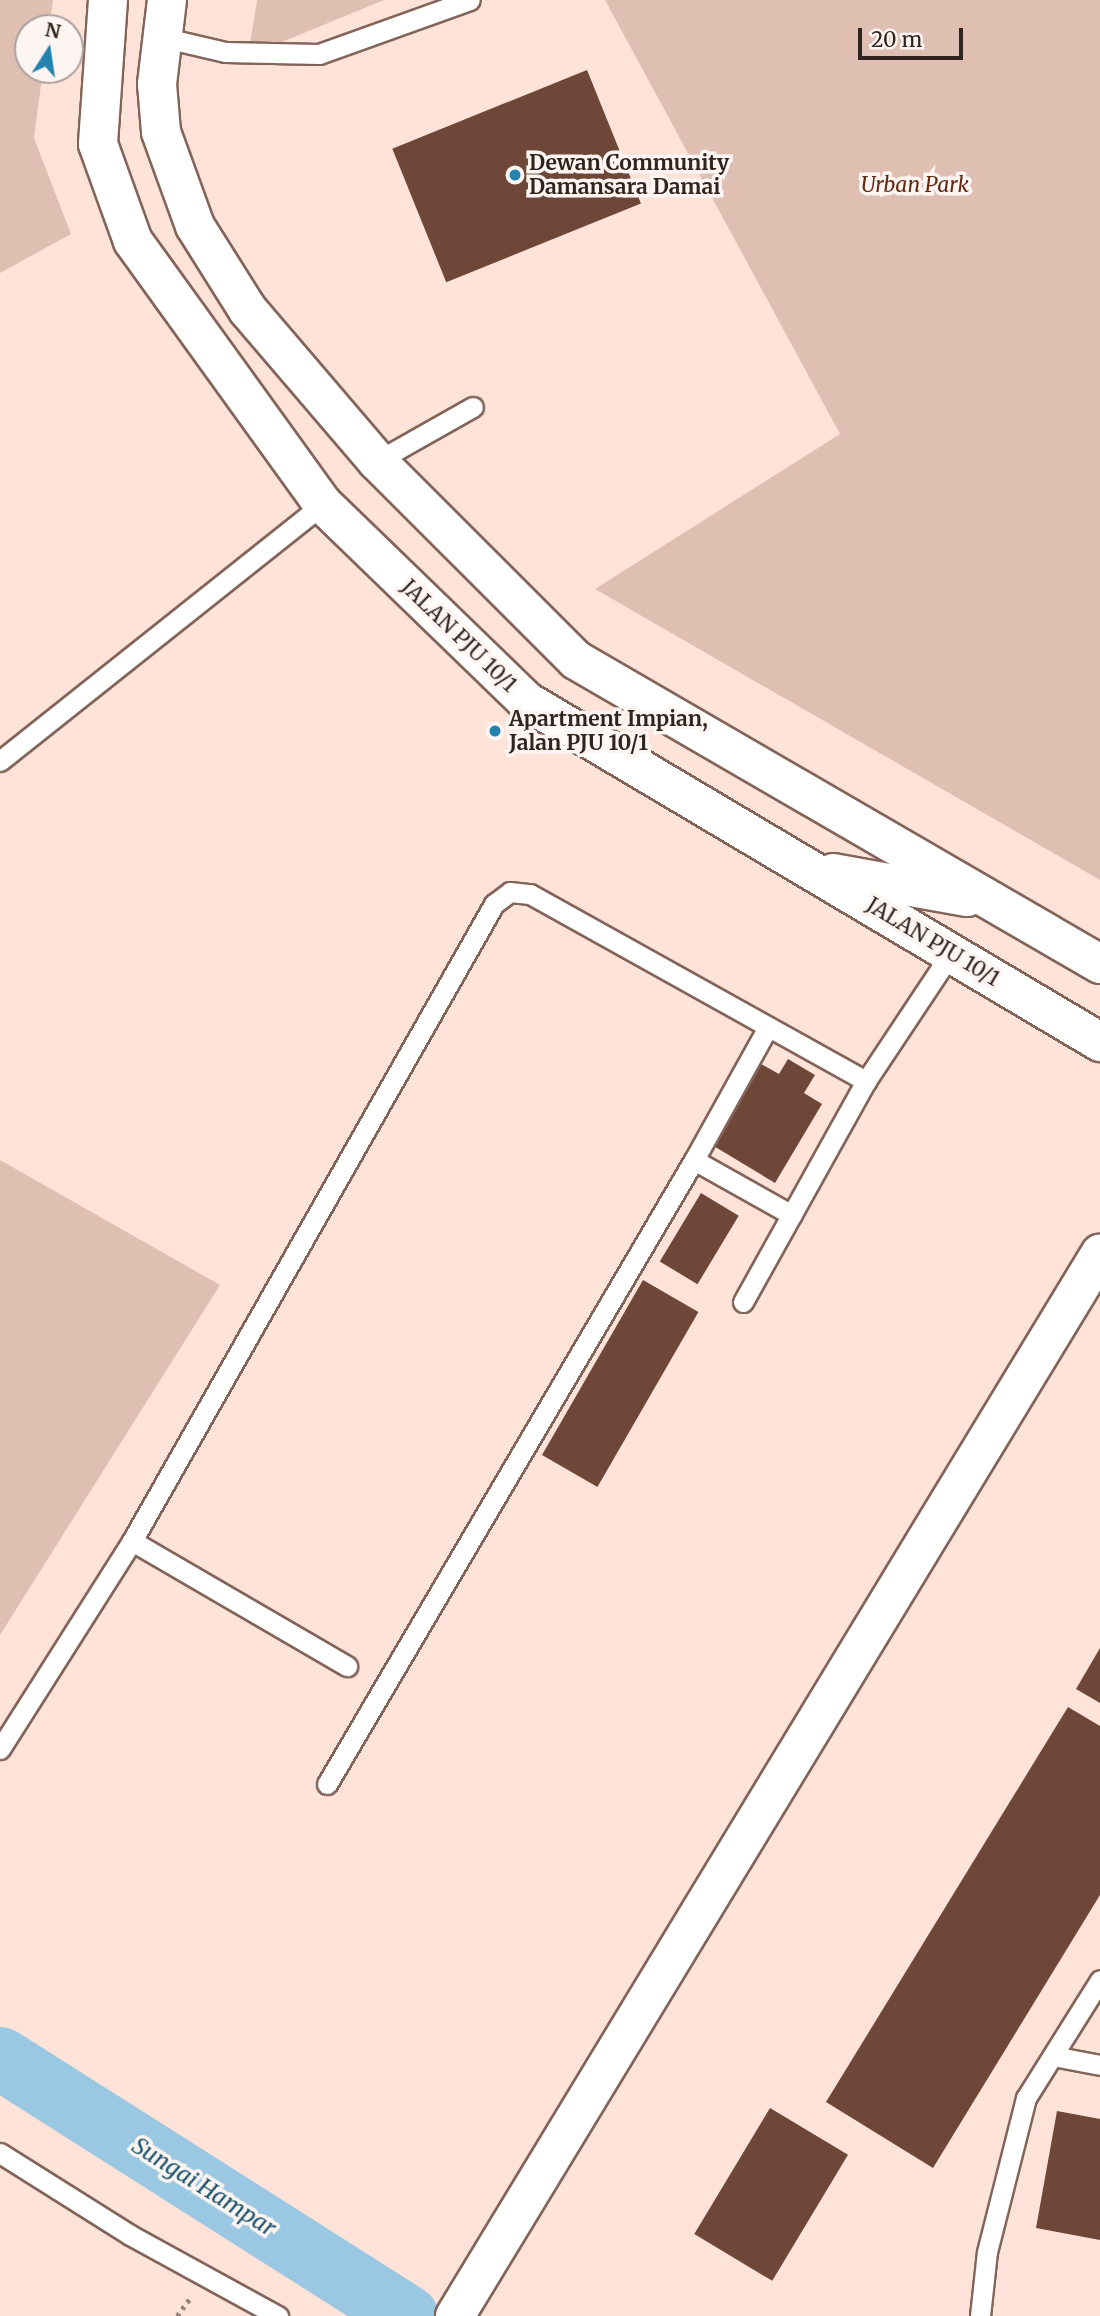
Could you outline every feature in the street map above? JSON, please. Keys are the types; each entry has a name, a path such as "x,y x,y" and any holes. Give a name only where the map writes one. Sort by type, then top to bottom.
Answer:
{"street":[{"name":"JALAN PJU 10/1","path":"108,0 98,144 133,242 323,504 526,701 1100,1042"},
{"path":"167,0 161,37 161,132 195,226 248,310 377,461 576,660 1100,964"},
{"path":"810,869 993,902"},
{"path":"463,2302 1100,1254"}],"lane":[{"path":"161,37 225,52 319,54 470,0"},
{"path":"377,461 474,407"},
{"path":"0,761 323,504"},
{"path":"0,1749 132,1541 494,904 510,892 530,894 866,1081"},
{"path":"743,1302 866,1081 951,953"},
{"path":"327,1784 694,1160 768,1027"},
{"path":"694,1160 792,1214"},
{"path":"132,1541 347,1667"},
{"path":"980,2316 987,2252 1015,2130 1053,2056 1100,1980"},
{"path":"1053,2056 1100,2064"},
{"path":"0,2153 130,2235 278,2316"}],"green space":[{"path":"0,0 53,0 51,14 14,14 14,84 41,84 34,138 71,234 0,273"},
{"path":"257,0 384,0 248,56"},
{"name":"Urban Park","path":"605,0 1100,0 1100,880 595,589 840,434"},
{"path":"0,1160 220,1285 0,1635"}],"building":[{"name":"Dewan Community Damansara Damai","path":"587,70 641,204 446,282 392,149"},
{"path":"788,1059 815,1075 804,1093 822,1104 775,1183 712,1145 761,1064 779,1074"},
{"path":"701,1193 739,1216 698,1284 660,1262"},
{"path":"643,1280 698,1312 597,1487 542,1455"},
{"path":"1100,1648 1100,1703 1076,1689"},
{"path":"1068,1707 1100,1726 1100,1895 933,2168 826,2102"},
{"path":"770,2108 848,2155 772,2281 694,2234"},
{"path":"1057,2111 1100,2119 1100,2240 1036,2228"}],"waterway":[{"name":"Sungai Hampar","path":"0,2058 407,2316"}],"place":[{"name":"Dewan Community Damansara Damai","path":"515,175"},
{"name":"Apartment Impian, Jalan PJU 10/1","path":"495,731"}]}
